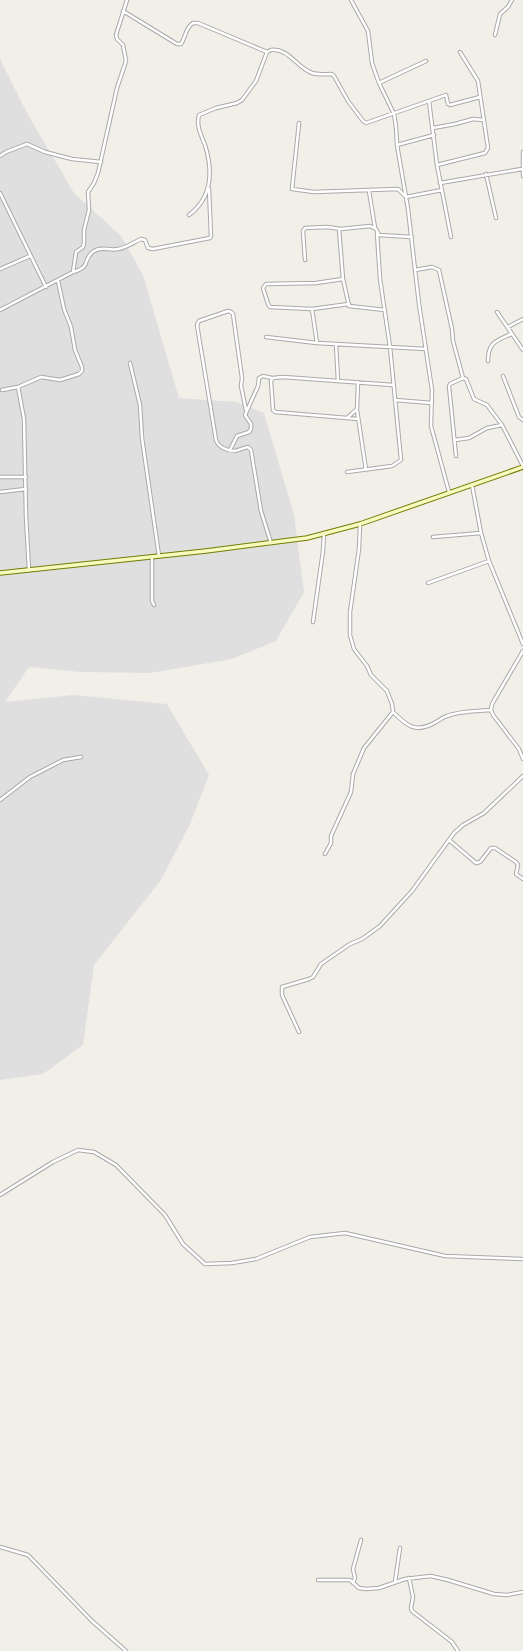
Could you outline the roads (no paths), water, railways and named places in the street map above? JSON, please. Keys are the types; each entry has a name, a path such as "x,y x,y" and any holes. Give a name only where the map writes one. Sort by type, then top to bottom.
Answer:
{"main road":[{"path":"0,574 271,544 307,538 360,524 523,466"}],"street":[{"path":"73,272 76,252 83,247 84,243 84,230 89,210 88,192 94,183 101,162 117,88 126,61 123,45 116,37 127,0"},
{"path":"351,0 368,31 372,63 379,83 394,114 397,145 412,237 432,390 431,426 449,492"},
{"path":"495,35 500,14 508,7 510,1"},
{"path":"123,11 178,44 181,44 184,40 188,28 192,22 268,52 271,50 281,50 312,73 332,74 348,101 366,123 446,95 448,104 450,105 480,97"},
{"path":"0,310 85,267 89,256 101,248 119,249 141,239 146,240 148,248 153,249 210,238 210,162 198,125 199,115 242,100 247,95 256,80 268,52"},
{"path":"437,165 485,153 488,148 478,81 460,52"},
{"path":"379,83 426,61"},
{"path":"429,101 437,165 451,236"},
{"path":"432,128 473,119 483,120"},
{"path":"299,123 292,189 314,192 398,189 406,197"},
{"path":"397,145 434,135"},
{"path":"0,156 6,152 27,144 45,152 72,159 101,162"},
{"path":"523,152 523,176"},
{"path":"440,183 486,174 522,170"},
{"path":"486,174 496,218"},
{"path":"189,215 195,211 209,188"},
{"path":"406,197 442,190"},
{"path":"347,472 392,466 401,460 390,347 380,279 377,233 369,191"},
{"path":"0,193 46,287"},
{"path":"305,260 304,229 323,227 339,229 370,226 376,229"},
{"path":"339,229 343,279 349,304 351,307 385,310"},
{"path":"377,233 379,235 412,237"},
{"path":"0,269 30,256"},
{"path":"416,270 432,267 437,268 441,274 452,329 453,342 463,378 466,379 474,399 487,405 502,425 523,466"},
{"path":"343,279 316,283 266,284 262,288 270,307 312,309 349,304"},
{"path":"2,390 18,387 41,377 60,380 79,374 82,371 82,367 75,350 71,327 64,309 58,281"},
{"path":"312,309 317,343"},
{"path":"230,450 237,436 249,432 251,429 251,424 245,415 246,410 241,386 242,378 233,314 228,311 199,321 197,325 216,440 219,446 230,450 234,451 248,447 252,452 261,511 271,544"},
{"path":"496,312 523,350"},
{"path":"508,327 523,319"},
{"path":"488,361 490,346 496,341 511,334"},
{"path":"266,337 317,343 426,349"},
{"path":"336,344 338,381"},
{"path":"130,362 140,405 142,438 159,556"},
{"path":"503,376 519,417 523,420"},
{"path":"246,410 253,398 260,377 283,377 393,385"},
{"path":"273,378 271,382 274,412 358,418"},
{"path":"456,456 450,384 463,378"},
{"path":"358,382 357,410 366,470"},
{"path":"18,387 24,420 29,570"},
{"path":"395,400 432,403"},
{"path":"346,418 357,410"},
{"path":"455,440 469,438 486,428 502,425"},
{"path":"0,477 26,477"},
{"path":"472,484 481,533 489,561 523,644"},
{"path":"0,492 26,489"},
{"path":"360,524 359,548 350,612 350,635 354,649 367,666 371,675 387,691 393,712 406,725 414,728 424,728 436,723 448,715 491,710"},
{"path":"313,622 323,551 324,533"},
{"path":"433,537 481,533"},
{"path":"152,557 152,601 154,605"},
{"path":"428,583 489,561"},
{"path":"523,651 492,704 491,710 493,715 519,749 523,759"},
{"path":"325,854 331,843 331,836 351,792 353,774 364,748 393,712"},
{"path":"0,800 30,777 63,760 81,757"},
{"path":"299,1032 282,995 282,987 310,979 321,964 380,926 412,891 449,840 463,825 484,813 523,776"},
{"path":"449,840 476,863 480,862 491,848 495,848 516,862 518,865 516,874 523,879"},
{"path":"0,1194 53,1162 78,1150 94,1152 116,1165 165,1215 183,1244 205,1264 232,1263 256,1259 310,1237 345,1233 445,1256 523,1259"},
{"path":"353,1583 353,1569 361,1540"},
{"path":"0,1547 28,1555 92,1621 126,1651"},
{"path":"395,1582 400,1548"},
{"path":"318,1580 350,1580 359,1588 366,1589 379,1588 409,1578 423,1576 438,1577 500,1595 523,1592"},
{"path":"409,1578 414,1597 411,1609 452,1642 458,1651"}]}
